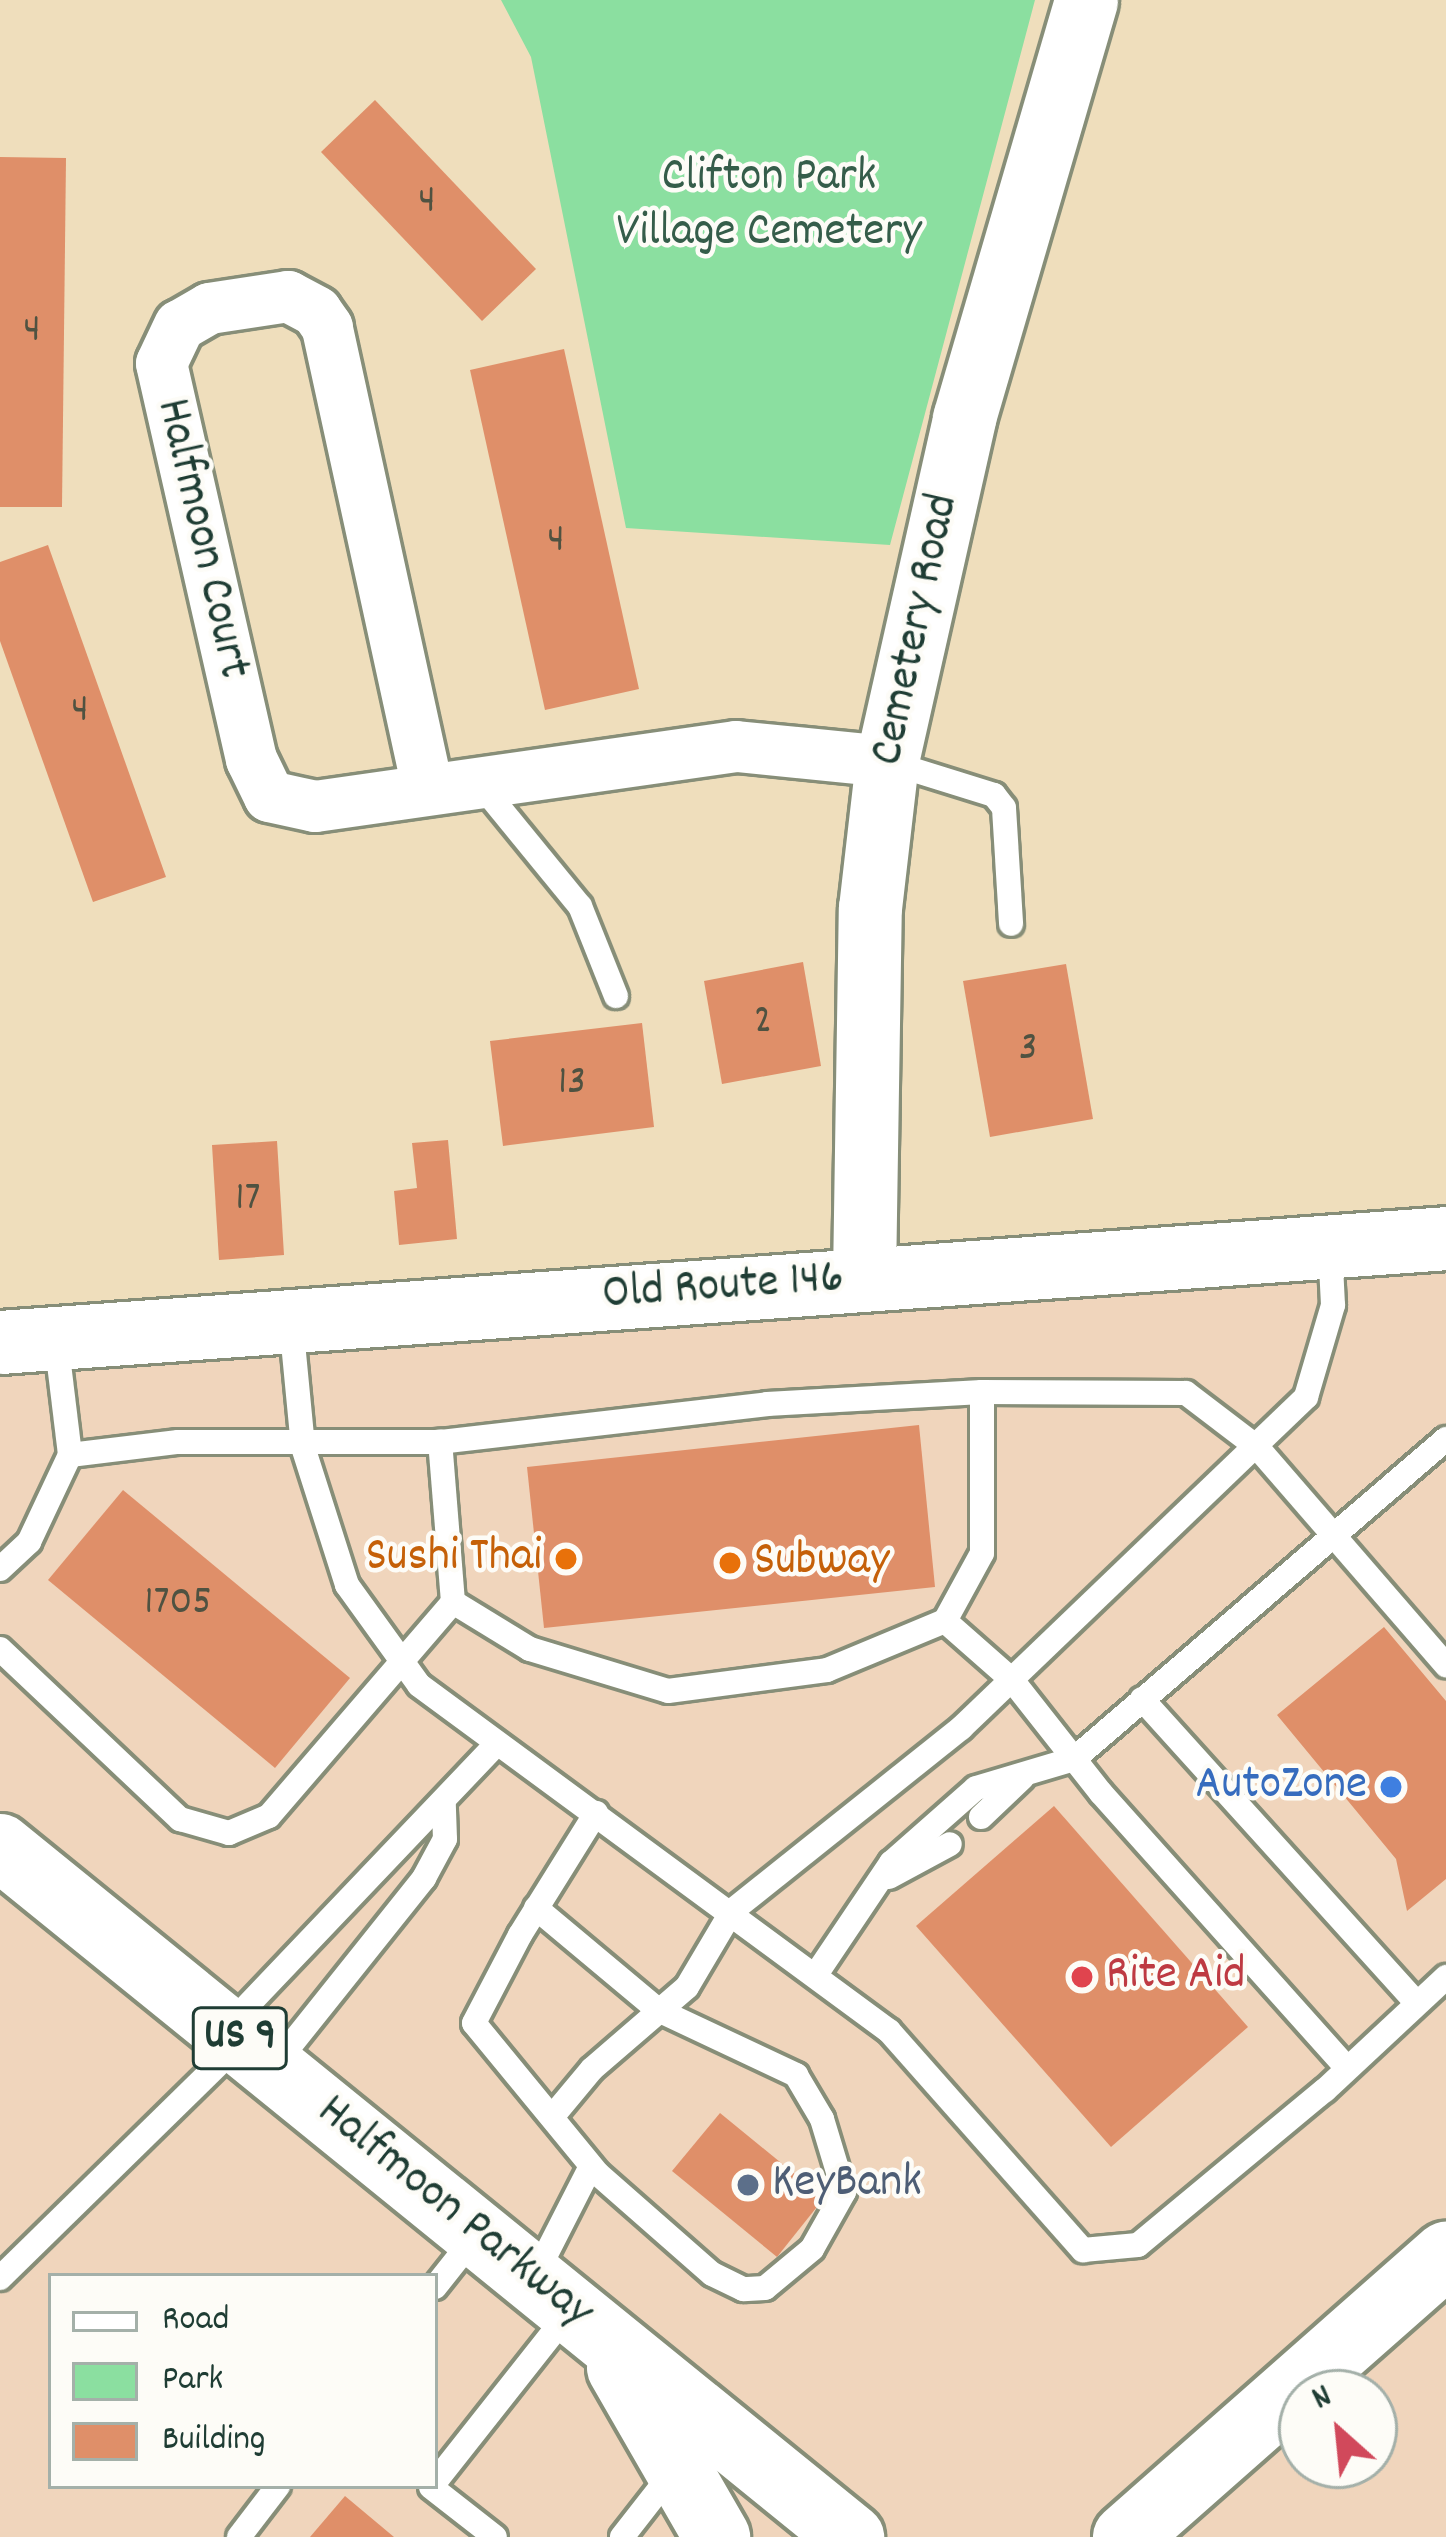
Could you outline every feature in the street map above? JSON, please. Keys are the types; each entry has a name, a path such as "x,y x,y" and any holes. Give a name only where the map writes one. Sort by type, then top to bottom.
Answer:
{"main road":[{"name":"Halfmoon Parkway","path":"0,1846 851,2537"},
{"path":"1126,2537 1446,2255"},
{"path":"568,2305 678,2467 717,2537"}],"street":[{"name":"Cemetery Road","path":"864,1278 868,955 887,761 964,418 1086,0"},
{"name":"Halfmoon Court","path":"451,783 327,327 316,310 288,296 209,308 179,325 161,363 256,776 269,796 290,805 736,746 887,761"},
{"name":"Old Route 146","path":"28,1340 1446,1238"}],"lane":[{"path":"887,761 994,795 1004,808 1011,924"},
{"path":"451,783 568,886 616,996"},
{"path":"552,2116 687,1987 732,1911 1012,1680 1306,1397 1333,1305 1330,1246"},
{"path":"291,1320 303,1448 347,1585 419,1685 817,1972 889,2031 1083,2250 1138,2245 1347,2068 1446,1977"},
{"path":"0,1569 29,1542 70,1455 28,1340"},
{"path":"453,1602 530,1649 668,1691 827,1670 945,1621 982,1553 982,1392"},
{"path":"70,1455 178,1442 303,1448 440,1442 766,1404 982,1392 1186,1393 1257,1447 1446,1665"},
{"path":"817,1972 877,1884 976,1788 1074,1759 1446,1438"},
{"path":"0,1649 180,1819 229,1833 269,1816 453,1602 440,1442"},
{"path":"945,1621 1012,1680 1074,1759 1347,2068"},
{"path":"1142,1699 1417,2003"},
{"path":"248,2045 444,1802 497,1744"},
{"path":"982,1817 1028,1772"},
{"path":"0,2278 424,1877 445,1839 444,1802"},
{"path":"536,1908 658,2010 796,2075 822,2119 844,2192 812,2249 765,2288 743,2289 712,2275 591,2166 474,2023 536,1908 596,1813"},
{"path":"877,1884 950,1844"},
{"path":"438,2477 568,2305 591,2166"},
{"path":"438,2283 478,2232"},
{"path":"622,2537 678,2467"},
{"path":"238,2537 276,2489"},
{"path":"437,2489 495,2537"}],"shaded area":[{"path":"1446,1271 1446,2537 0,2537 0,1360 863,1294"}],"green space":[{"name":"Clifton Park Village Cemetery","path":"501,0 1035,0 890,545 626,528 531,57"}],"building":[{"path":"375,100 536,269 482,321 321,152"},
{"path":"0,157 66,158 62,507 0,507"},
{"path":"564,349 639,689 545,710 470,370"},
{"path":"48,545 166,877 93,902 0,641 0,562"},
{"path":"803,962 821,1066 722,1084 704,981"},
{"path":"1066,964 1093,1119 990,1137 963,981"},
{"path":"642,1023 654,1127 503,1146 490,1041"},
{"path":"448,1140 457,1239 399,1245 394,1191 417,1188 412,1143"},
{"path":"277,1141 284,1255 219,1260 212,1145"},
{"path":"919,1425 935,1587 544,1628 527,1467"},
{"path":"123,1490 350,1678 275,1768 48,1580"},
{"name":"AutoZone","path":"1384,1627 1446,1701 1446,1879 1407,1911 1396,1859 1277,1715"},
{"name":"Rite Aid","path":"1054,1806 1248,2027 1111,2147 916,1926"},
{"name":"KeyBank","path":"720,2113 824,2198 777,2257 672,2171"},
{"path":"345,2496 394,2537 310,2537"}],"place":[{"name":"Sushi Thai","path":"566,1559"},
{"name":"Subway","path":"730,1563"},
{"name":"AutoZone","path":"1391,1787"},
{"name":"Rite Aid","path":"1082,1977"},
{"name":"KeyBank","path":"748,2185"}]}
